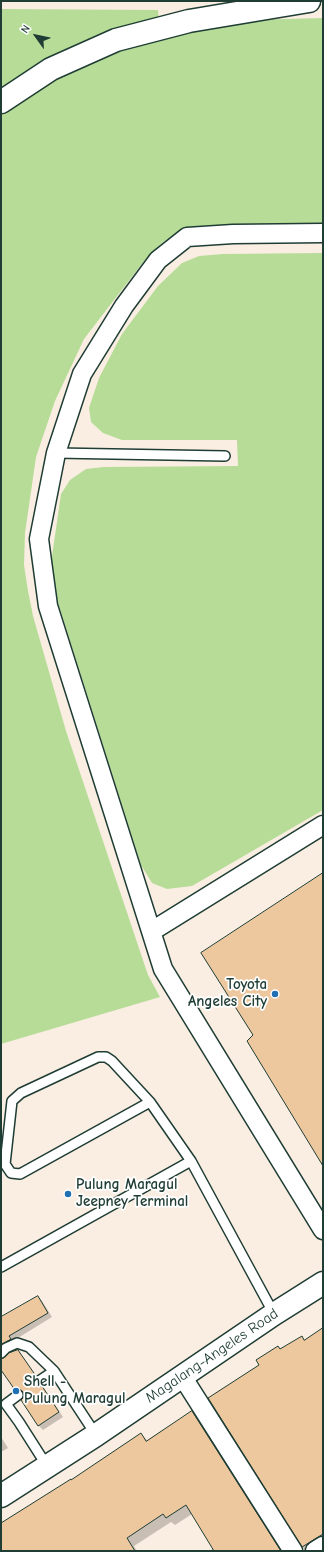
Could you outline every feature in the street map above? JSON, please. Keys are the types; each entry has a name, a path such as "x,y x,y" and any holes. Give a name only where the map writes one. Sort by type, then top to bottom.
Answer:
{"main road":[{"path":"1,102 51,69 116,40 189,21 275,8 309,1"},
{"name":"Magalang-Angeles Road","path":"1,1496 96,1435 274,1314 323,1283"}],"street":[{"path":"323,233 232,234 187,237 158,260 124,306 82,374 56,453 39,539 48,606 163,969 323,1230"},
{"path":"152,931 323,825"},
{"path":"182,1376 293,1551"},
{"path":"316,1551 323,1546"}],"lane":[{"path":"56,453 226,456"},
{"path":"150,1102 20,1174 11,1173 5,1164 12,1101 21,1093 98,1057 106,1057 150,1102 191,1161 274,1314"},
{"path":"1,1267 191,1161"},
{"path":"1,1353 6,1348 17,1343 29,1347 54,1371 96,1435"},
{"path":"39,1381 54,1371"},
{"path":"1,1394 47,1466"},
{"path":"6,1404 18,1395"}],"green space":[{"path":"1,9 158,10 159,20 117,30 43,61 1,89"},
{"path":"323,18 323,224 235,224 199,227 179,234 163,242 144,261 84,339 55,401 36,457 25,533 24,565 33,616 66,731 148,975 160,997 1,1044 1,109 47,79 145,37 247,20"},
{"path":"323,253 323,810 192,886 167,889 152,883 141,865 54,590 50,570 61,494 70,480 86,469 104,467 238,466 237,440 122,440 103,433 91,422 89,408 99,378 122,334 158,286 182,263 199,256 223,254"}],"building":[{"name":"Toyota Angeles City","path":"323,873 323,1166 247,1041 253,1035 201,953"},
{"path":"38,1296 48,1313 9,1336 11,1339 1,1345 1,1317"},
{"path":"323,1328 323,1534 302,1547 208,1398 259,1365 256,1360 278,1346 280,1349 302,1336 304,1340"},
{"path":"18,1350 36,1376 34,1379 34,1384 37,1386 42,1386 59,1412 38,1426 21,1400 24,1397 23,1392 20,1389 15,1390 1,1370 1,1359 9,1353"},
{"path":"192,1411 281,1551 214,1551 186,1505 166,1518 163,1514 127,1538 135,1551 1,1551 1,1523 71,1480 141,1433 146,1441"}],"place":[{"name":"Toyota Angeles City","path":"275,994"},
{"name":"Pulung Maragul Jeepney Terminal","path":"68,1194"},
{"name":"Shell - Pulung Maragul","path":"16,1391"}]}
